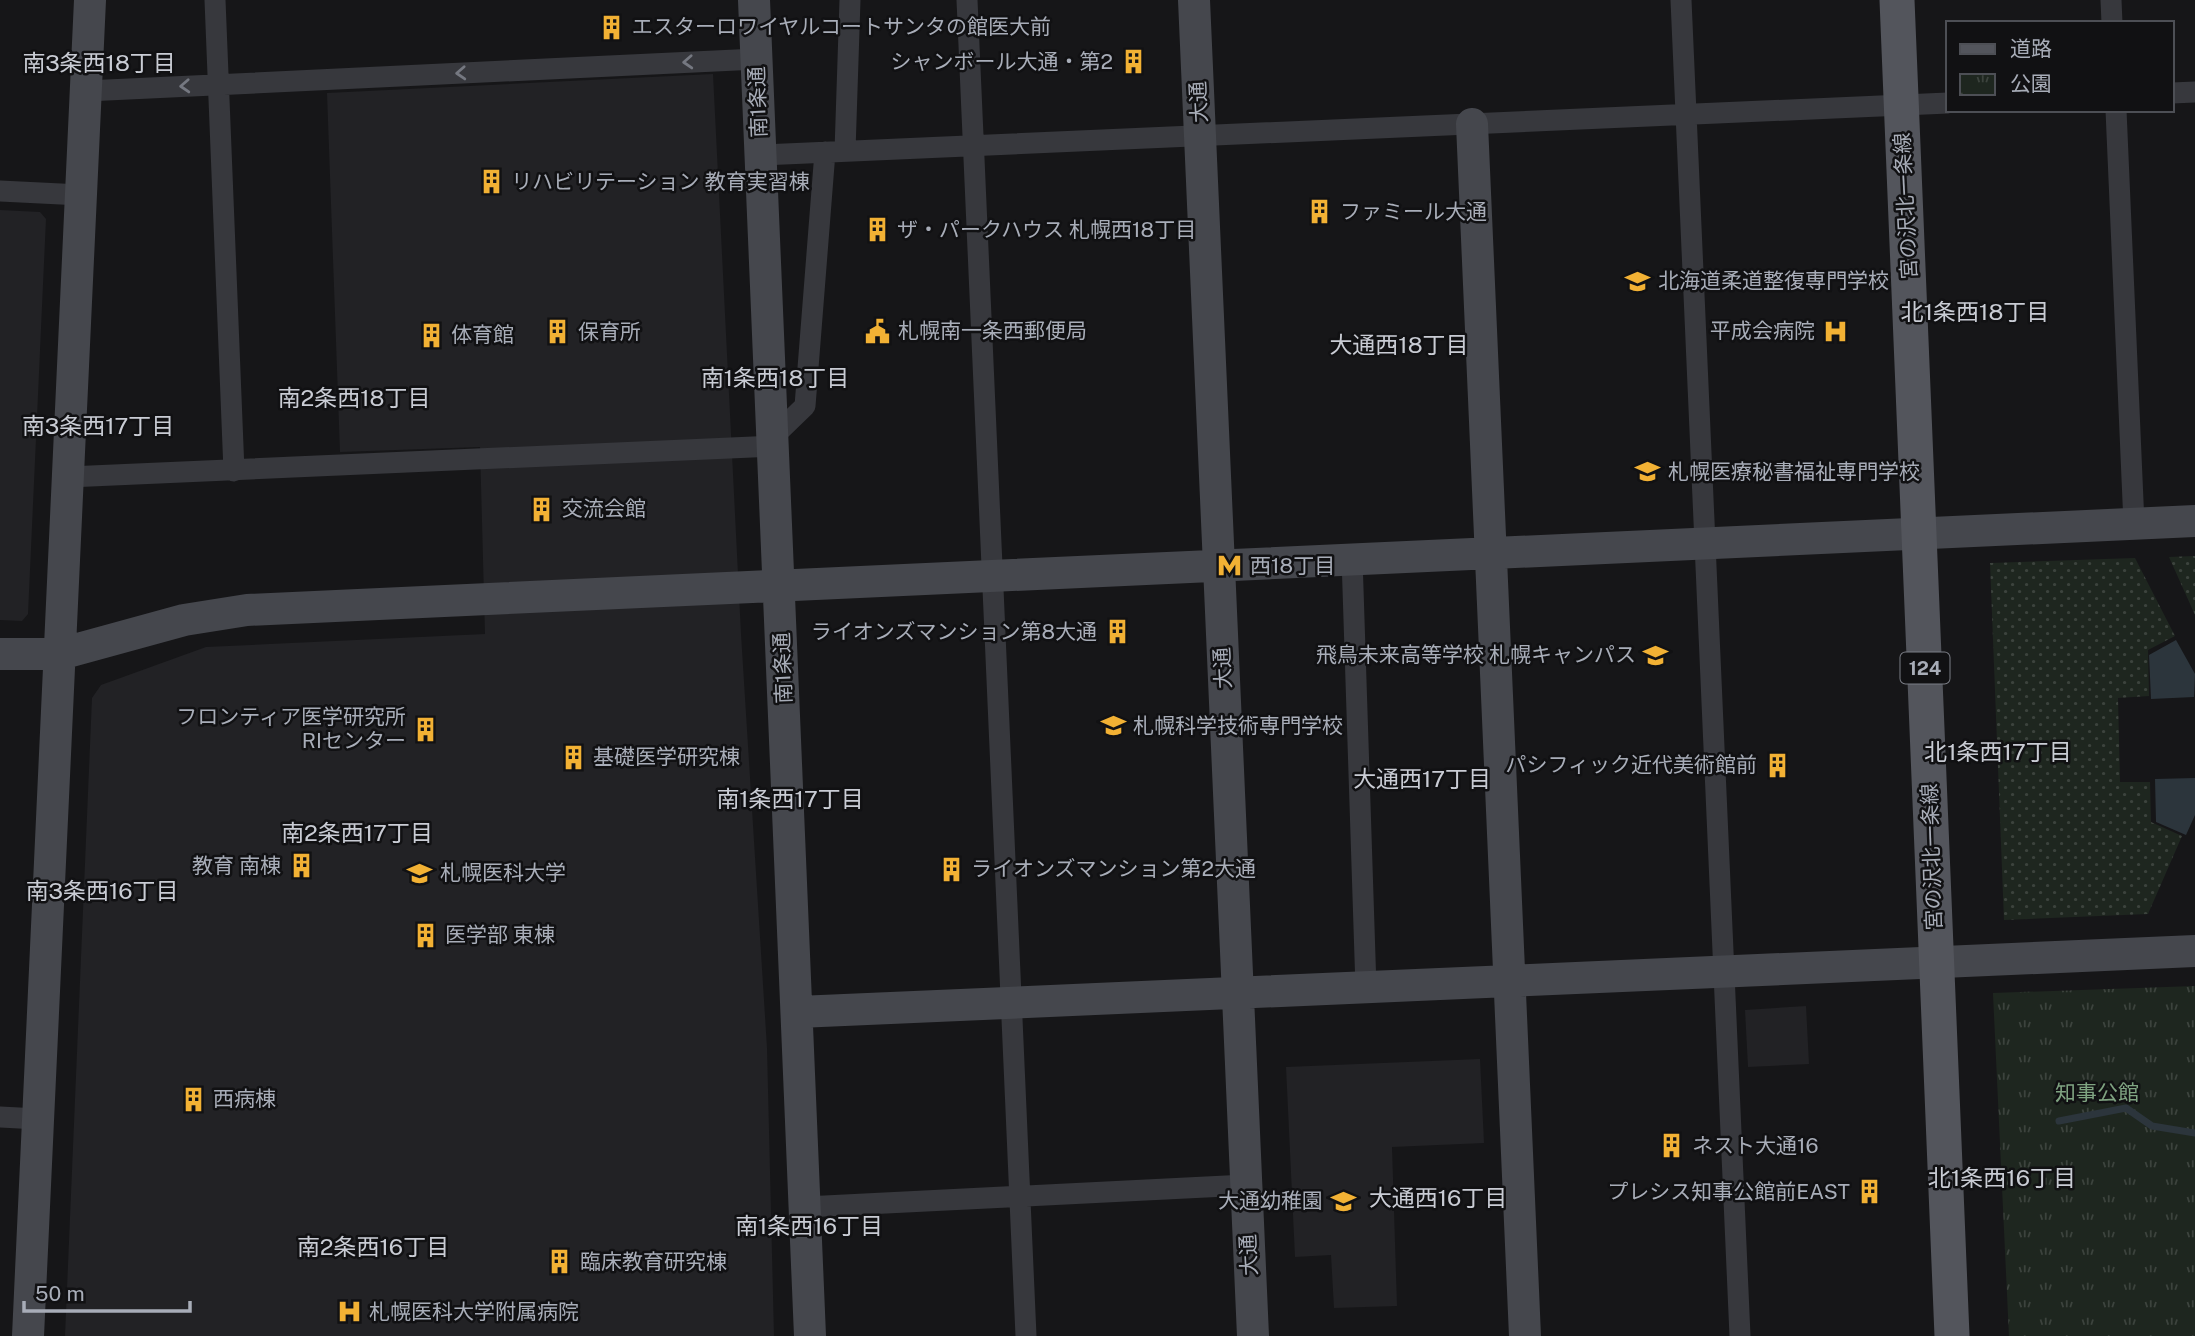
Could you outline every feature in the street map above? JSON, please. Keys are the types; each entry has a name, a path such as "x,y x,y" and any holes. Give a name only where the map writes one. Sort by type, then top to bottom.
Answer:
{"main road":[{"name":"宮の沢北一条線","path":"1897,0 1952,1336"}],"street":[{"path":"28,1336 90,0"},
{"path":"215,0 234,471"},
{"name":"南1条通","path":"754,0 810,1336"},
{"path":"68,477 234,471 773,442 805,406 850,0"},
{"path":"967,0 1026,1336"},
{"name":"大通","path":"1194,0 1253,1336"},
{"path":"1681,0 1740,1336"},
{"path":"2111,0 2112,21"},
{"path":"86,91 757,59"},
{"path":"2174,93 2195,92"},
{"path":"761,155 1946,103"},
{"path":"2116,112 2134,524"},
{"path":"1472,124 1525,1336"},
{"path":"0,191 81,195"},
{"path":"0,654 60,654 184,620 247,610 993,574 2195,522"},
{"path":"1352,558 1366,988"},
{"path":"798,1012 2195,951"},
{"path":"0,1117 38,1119"},
{"path":"805,1207 1245,1185"}],"shaded area":[{"name":"札幌医科大学","path":"713,74 741,634 767,1048 774,1336 65,1336 92,698 101,685 206,647 485,634 480,447 340,452 327,93"},
{"path":"0,210 40,212 46,219 28,614 22,621 0,620"},
{"path":"2176,640 2195,674 2194,697 2151,699 2149,655"},
{"path":"2195,778 2195,815 2186,835 2156,822 2155,779"},
{"path":"1806,1006 1809,1064 1748,1067 1745,1010"},
{"name":"大通幼稚園","path":"1480,1059 1484,1143 1392,1147 1397,1306 1334,1308 1331,1255 1295,1257 1286,1067"}],"green space":[{"path":"2195,556 2195,615 2169,557"},
{"path":"2135,558 2175,636 2148,650 2149,696 2118,698 2120,782 2150,782 2151,822 2182,836 2148,914 2004,920 1990,563"},
{"name":"知事公館","path":"2195,986 2195,1336 2009,1336 1993,993"}],"waterway":[{"path":"2059,1121 2126,1108 2152,1126 2195,1133"}],"place":[{"name":"エスターロワイヤルコートサンタの館医大前","path":"612,27"},
{"name":"シャンボール大通・第2","path":"1133,62"},
{"name":"リハビリテーション 教育実習棟","path":"491,182"},
{"name":"ファミール大通","path":"1320,212"},
{"name":"ザ・パークハウス 札幌西18丁目","path":"877,230"},
{"name":"北海道柔道整復専門学校","path":"1638,281"},
{"name":"札幌南一条西郵便局","path":"878,331"},
{"name":"平成会病院","path":"1835,331"},
{"name":"保育所","path":"558,332"},
{"name":"体育館","path":"431,335"},
{"name":"札幌医療秘書福祉専門学校","path":"1648,472"},
{"name":"交流会館","path":"542,509"},
{"name":"西18丁目","path":"1230,566"},
{"name":"ライオンズマンション第8大通","path":"1117,632"},
{"name":"飛鳥未来高等学校 札幌キャンパス","path":"1656,655"},
{"name":"札幌科学技術専門学校","path":"1113,726"},
{"name":"フロンティア医学研究所 RIセンター","path":"426,729"},
{"name":"基礎医学研究棟","path":"573,757"},
{"name":"パシフィック近代美術館前","path":"1777,765"},
{"name":"教育 南棟","path":"301,866"},
{"name":"ライオンズマンション第2大通","path":"951,869"},
{"name":"札幌医科大学","path":"420,873"},
{"name":"医学部 東棟","path":"425,935"},
{"name":"西病棟","path":"193,1099"},
{"name":"ネスト大通16","path":"1672,1146"},
{"name":"プレシス知事公館前EAST","path":"1870,1192"},
{"name":"大通幼稚園","path":"1343,1201"},
{"name":"臨床教育研究棟","path":"560,1262"},
{"name":"札幌医科大学附属病院","path":"349,1312"}],"district":[{"name":"南3条西18丁目","path":"99,63"},
{"name":"北1条西18丁目","path":"1975,312"},
{"name":"大通西18丁目","path":"1399,345"},
{"name":"南1条西18丁目","path":"775,378"},
{"name":"南2条西18丁目","path":"354,398"},
{"name":"南3条西17丁目","path":"98,426"},
{"name":"北1条西17丁目","path":"1998,752"},
{"name":"大通西17丁目","path":"1422,779"},
{"name":"南1条西17丁目","path":"790,799"},
{"name":"南2条西17丁目","path":"357,833"},
{"name":"南3条西16丁目","path":"102,891"},
{"name":"北1条西16丁目","path":"2002,1178"},
{"name":"大通西16丁目","path":"1438,1198"},
{"name":"南1条西16丁目","path":"809,1226"},
{"name":"南2条西16丁目","path":"373,1247"}]}
